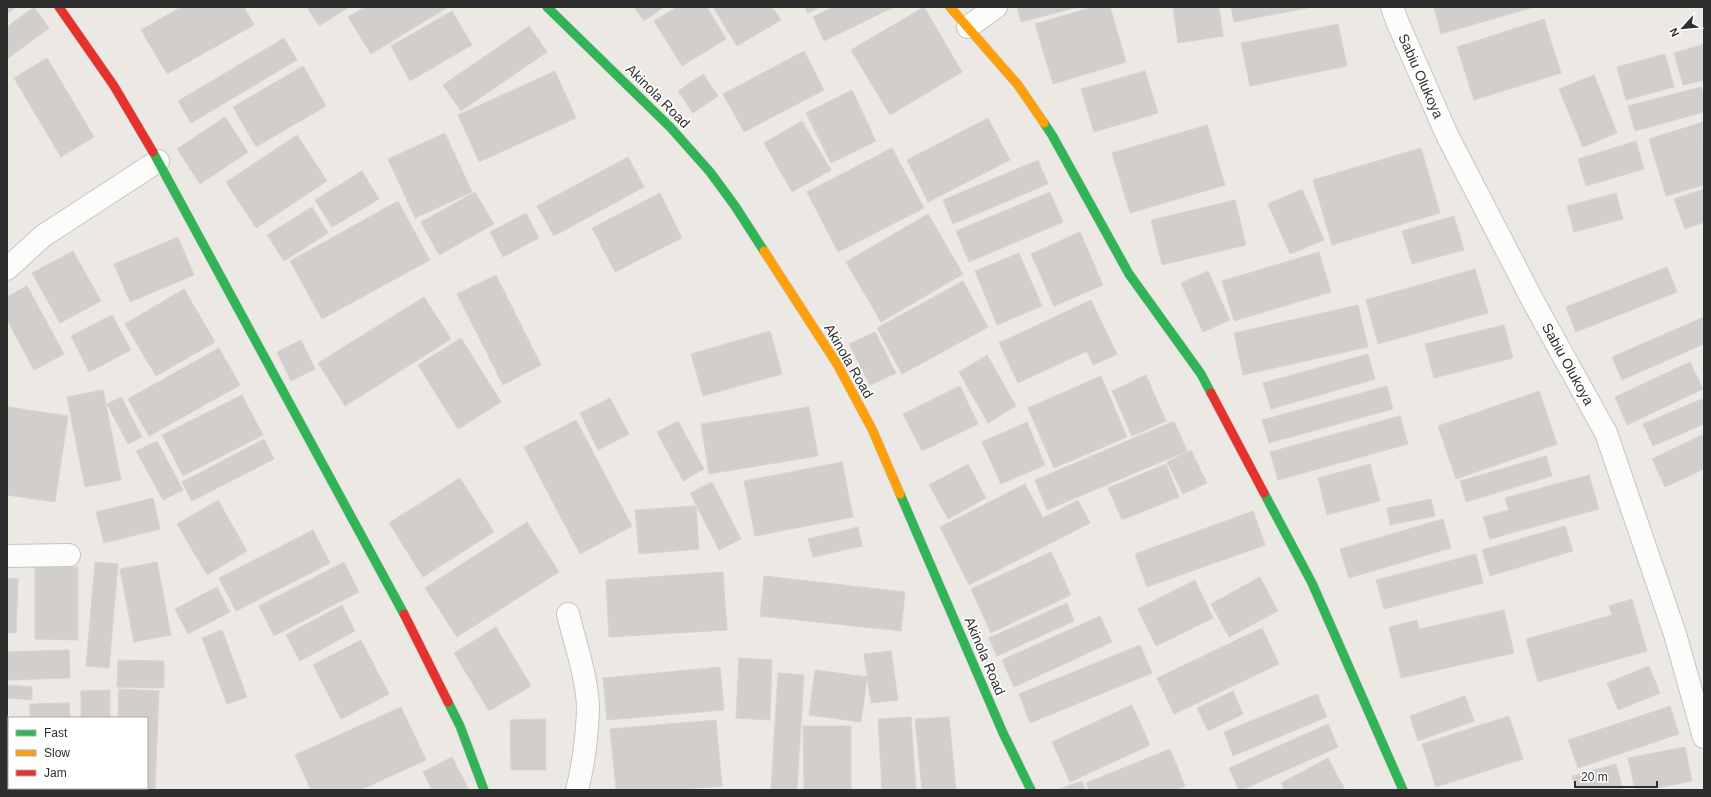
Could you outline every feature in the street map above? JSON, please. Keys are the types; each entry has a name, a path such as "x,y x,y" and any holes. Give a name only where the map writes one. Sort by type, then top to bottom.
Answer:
{"street":[{"path":"59,7 114,86 158,162 422,648 460,726 484,790"},
{"name":"Akinola Road","path":"547,7 671,128 710,172 735,206 837,364 872,429 1003,733 1031,790"},
{"path":"950,7 1018,85 1052,135 1129,274 1201,374 1312,583 1403,790"},
{"path":"968,26 996,7"},
{"name":"Sabiu Olukoya","path":"1392,7 1447,135 1534,303 1606,433 1675,634 1704,737"},
{"path":"7,269 43,236 158,162"},
{"path":"7,556 69,555"},
{"path":"568,614 584,678 588,710 582,771 578,790"}],"building":[{"path":"7,7 16,7 9,13"},
{"path":"34,7 49,28 7,59 7,27"},
{"path":"181,7 244,7 254,25 167,74 141,30"},
{"path":"307,7 349,7 319,26"},
{"path":"365,7 448,7 371,54 348,17"},
{"path":"634,7 664,7 644,21"},
{"path":"677,7 707,7 726,39 682,66 654,21"},
{"path":"713,7 772,7 781,20 737,46"},
{"path":"805,7 820,7 808,13"},
{"path":"834,7 894,7 824,41 813,17"},
{"path":"924,7 962,72 890,115 851,50"},
{"path":"1017,7 1078,7 1021,22"},
{"path":"1093,7 1110,7 1126,62 1053,84 1035,24"},
{"path":"1173,7 1219,7 1223,36 1178,43"},
{"path":"1231,7 1313,7 1234,22"},
{"path":"1434,7 1534,7 1441,34"},
{"path":"452,11 472,45 410,81 391,46"},
{"path":"1544,19 1561,73 1474,100 1457,47"},
{"path":"1338,24 1347,66 1250,86 1241,43"},
{"path":"529,26 547,52 461,111 443,85"},
{"path":"284,38 297,60 191,123 178,101"},
{"path":"1704,44 1704,80 1683,85 1674,53"},
{"path":"804,51 824,90 744,132 723,94"},
{"path":"1665,54 1674,87 1626,100 1617,67"},
{"path":"47,58 94,137 61,157 14,78"},
{"path":"303,66 326,106 256,147 233,107"},
{"path":"555,71 576,118 479,162 458,115"},
{"path":"1145,71 1158,113 1094,132 1081,89"},
{"path":"703,74 718,96 693,113 678,91"},
{"path":"1594,75 1617,133 1583,147 1559,89"},
{"path":"1701,87 1704,97 1704,112 1635,131 1628,106"},
{"path":"852,90 876,141 831,163 806,113"},
{"path":"225,117 248,152 200,184 177,149"},
{"path":"988,118 1010,160 928,202 907,160"},
{"path":"802,121 831,170 792,192 764,143"},
{"path":"1703,122 1704,185 1666,196 1649,139"},
{"path":"1207,125 1225,185 1130,213 1112,153"},
{"path":"445,133 472,192 415,218 388,159"},
{"path":"297,135 327,181 256,228 226,182"},
{"path":"1636,141 1644,169 1586,186 1578,159"},
{"path":"892,148 924,208 838,252 807,192"},
{"path":"1421,148 1440,213 1332,245 1313,180"},
{"path":"628,157 644,187 554,236 537,206"},
{"path":"1038,160 1048,184 953,224 943,200"},
{"path":"362,171 379,199 332,227 315,200"},
{"path":"1302,189 1324,240 1290,254 1268,204"},
{"path":"1704,189 1704,222 1685,229 1674,199"},
{"path":"475,192 494,224 439,255 421,222"},
{"path":"1050,192 1063,222 969,262 956,231"},
{"path":"660,193 682,238 615,272 592,228"},
{"path":"1616,193 1623,219 1574,232 1567,206"},
{"path":"1235,200 1246,245 1162,265 1151,220"},
{"path":"398,201 430,260 322,319 290,261"},
{"path":"312,207 328,233 284,261 267,235"},
{"path":"526,213 539,238 503,257 490,232"},
{"path":"928,214 963,274 881,322 846,262"},
{"path":"1454,216 1464,250 1412,264 1402,231"},
{"path":"1080,232 1103,285 1054,306 1031,254"},
{"path":"178,237 194,275 130,302 114,264"},
{"path":"73,251 101,301 60,323 32,273"},
{"path":"1319,252 1331,292 1234,321 1222,281"},
{"path":"1019,253 1042,306 997,325 975,271"},
{"path":"1667,267 1677,292 1576,332 1566,307"},
{"path":"1475,269 1488,313 1378,344 1366,300"},
{"path":"1208,271 1230,320 1203,332 1181,283"},
{"path":"496,275 541,365 503,385 457,294"},
{"path":"963,281 988,327 902,374 877,328"},
{"path":"27,286 64,354 34,370 7,320 7,297"},
{"path":"184,289 215,342 156,376 125,324"},
{"path":"424,297 451,339 345,406 318,363"},
{"path":"1091,300 1117,354 1093,365 1087,351 1018,383 999,343"},
{"path":"1358,305 1368,347 1243,375 1234,333"},
{"path":"112,315 131,350 89,372 71,336"},
{"path":"1704,317 1704,344 1622,380 1612,357"},
{"path":"1504,325 1513,358 1434,378 1425,344"},
{"path":"770,331 782,374 703,396 691,354"},
{"path":"875,332 896,373 870,385 849,344"},
{"path":"461,338 501,402 458,429 418,365"},
{"path":"301,340 315,369 291,381 277,352"},
{"path":"219,348 240,385 149,436 128,399"},
{"path":"1368,354 1375,379 1271,409 1263,383"},
{"path":"987,355 1016,406 988,423 959,372"},
{"path":"1690,362 1703,389 1627,425 1615,397"},
{"path":"1146,375 1166,421 1132,436 1112,391"},
{"path":"1101,376 1127,437 1054,468 1028,408"},
{"path":"960,386 978,424 922,451 903,414"},
{"path":"1387,386 1393,409 1269,443 1262,420"},
{"path":"103,390 121,480 85,487 67,397"},
{"path":"1539,391 1557,444 1456,479 1438,426"},
{"path":"242,395 263,435 183,476 162,435"},
{"path":"121,397 142,437 128,444 107,404"},
{"path":"610,398 629,434 598,450 580,413"},
{"path":"1704,398 1704,424 1653,446 1643,424"},
{"path":"8,407 68,416 55,502 7,495"},
{"path":"809,407 818,456 709,474 701,424"},
{"path":"1400,416 1408,444 1278,480 1270,452"},
{"path":"576,420 632,526 580,554 524,447"},
{"path":"678,421 704,469 683,481 657,432"},
{"path":"1174,421 1187,451 1047,510 1035,480"},
{"path":"1027,422 1045,465 1001,484 982,442"},
{"path":"1704,434 1704,469 1665,487 1652,459"},
{"path":"264,439 274,459 192,501 182,482"},
{"path":"157,441 183,490 163,500 136,451"},
{"path":"1191,450 1207,483 1183,494 1167,462"},
{"path":"1546,456 1552,476 1466,502 1460,481"},
{"path":"842,462 853,517 755,536 744,481"},
{"path":"968,464 986,498 948,519 929,485"},
{"path":"1166,464 1179,497 1122,520 1108,488"},
{"path":"1370,464 1380,501 1327,515 1318,478"},
{"path":"1589,475 1599,509 1490,539 1483,517 1509,510 1505,498"},
{"path":"460,478 494,532 423,577 389,523"},
{"path":"712,482 741,539 719,550 690,493"},
{"path":"1025,484 1043,518 1078,500 1090,523 969,585 940,527"},
{"path":"153,498 160,529 104,543 96,512"},
{"path":"1431,499 1435,516 1390,525 1387,508"},
{"path":"218,500 247,551 207,575 177,524"},
{"path":"696,506 699,549 639,554 635,510"},
{"path":"1253,511 1265,545 1147,587 1135,554"},
{"path":"1443,519 1451,548 1349,578 1340,549"},
{"path":"527,522 559,572 457,637 425,588"},
{"path":"1565,526 1573,551 1490,576 1482,550"},
{"path":"858,527 862,546 813,557 808,539"},
{"path":"313,530 330,563 236,611 219,578"},
{"path":"1051,552 1071,595 991,633 971,589"},
{"path":"1476,554 1483,583 1384,609 1376,580"},
{"path":"95,562 118,564 109,668 86,666"},
{"path":"157,562 171,635 134,642 120,569"},
{"path":"344,562 359,592 274,636 259,606"},
{"path":"35,567 78,567 78,640 35,639"},
{"path":"723,572 727,630 609,637 606,580"},
{"path":"764,576 905,592 901,631 760,616"},
{"path":"1260,577 1278,611 1229,637 1211,604"},
{"path":"7,578 18,579 16,633 7,633"},
{"path":"1195,580 1213,618 1156,646 1138,609"},
{"path":"217,587 230,612 188,634 175,609"},
{"path":"1632,599 1647,651 1538,682 1526,639 1612,615 1609,606"},
{"path":"1067,603 1074,621 997,656 989,638"},
{"path":"342,605 355,631 300,661 286,635"},
{"path":"1504,610 1514,653 1401,678 1389,627 1417,620 1419,629"},
{"path":"1100,616 1112,642 1014,687 1002,660"},
{"path":"496,627 531,686 489,711 454,653"},
{"path":"1262,628 1279,664 1174,714 1157,678"},
{"path":"222,630 247,697 227,704 202,638"},
{"path":"361,640 389,694 341,719 313,665"},
{"path":"1140,645 1152,673 1030,723 1019,694"},
{"path":"69,650 70,678 7,680 7,652"},
{"path":"891,651 898,700 871,703 864,654"},
{"path":"739,658 772,660 770,720 736,718"},
{"path":"118,660 164,661 164,688 117,687"},
{"path":"1649,666 1660,693 1618,710 1607,683"},
{"path":"720,667 724,710 607,720 603,678"},
{"path":"815,670 867,677 861,722 809,715"},
{"path":"778,673 804,675 797,790 771,790"},
{"path":"7,685 32,687 32,700 7,698"},
{"path":"119,689 159,691 155,790 115,790 148,789 148,717 118,717"},
{"path":"110,690 110,717 81,717 81,691"},
{"path":"1233,691 1243,714 1208,731 1197,708"},
{"path":"1317,694 1327,717 1233,756 1224,732"},
{"path":"1465,696 1474,721 1418,741 1410,716"},
{"path":"69,703 70,717 30,717 30,704"},
{"path":"1132,705 1150,745 1070,782 1052,742"},
{"path":"1670,706 1679,734 1578,768 1568,740"},
{"path":"401,707 426,760 360,790 311,790 295,755"},
{"path":"1509,716 1523,759 1436,787 1422,744"},
{"path":"911,717 916,790 882,790 878,719"},
{"path":"949,717 956,790 922,790 915,719"},
{"path":"546,719 546,770 511,770 510,720"},
{"path":"716,720 722,786 674,790 616,790 610,729"},
{"path":"1328,724 1338,747 1239,790 1229,768"},
{"path":"803,726 851,726 851,790 804,790"},
{"path":"1685,747 1692,781 1647,790 1635,790 1628,758"},
{"path":"1170,749 1185,786 1176,790 1089,790 1086,783"},
{"path":"452,757 469,790 432,790 423,772"},
{"path":"1328,758 1344,788 1340,790 1285,790 1281,783"},
{"path":"1616,764 1623,790 1576,790 1572,776"},
{"path":"1082,781 1085,790 1057,790"},
{"path":"82,789 112,789 112,790"}],"traffic: fast":[{"path":"547,7 671,128 710,172 735,206 764,251"},
{"path":"1044,123 1129,274 1201,374 1211,393"},
{"path":"153,152 404,614"},
{"path":"1264,493 1312,583 1403,790"},
{"path":"900,494 1003,733 1031,790"},
{"path":"448,702 460,726 484,790"}],"traffic: slow":[{"path":"950,7 1018,85 1044,123"},
{"path":"764,251 837,364 872,429 900,494"}],"traffic: jam":[{"path":"59,7 114,86 153,152"},
{"path":"1211,393 1264,493"},
{"path":"404,614 448,702"}]}
